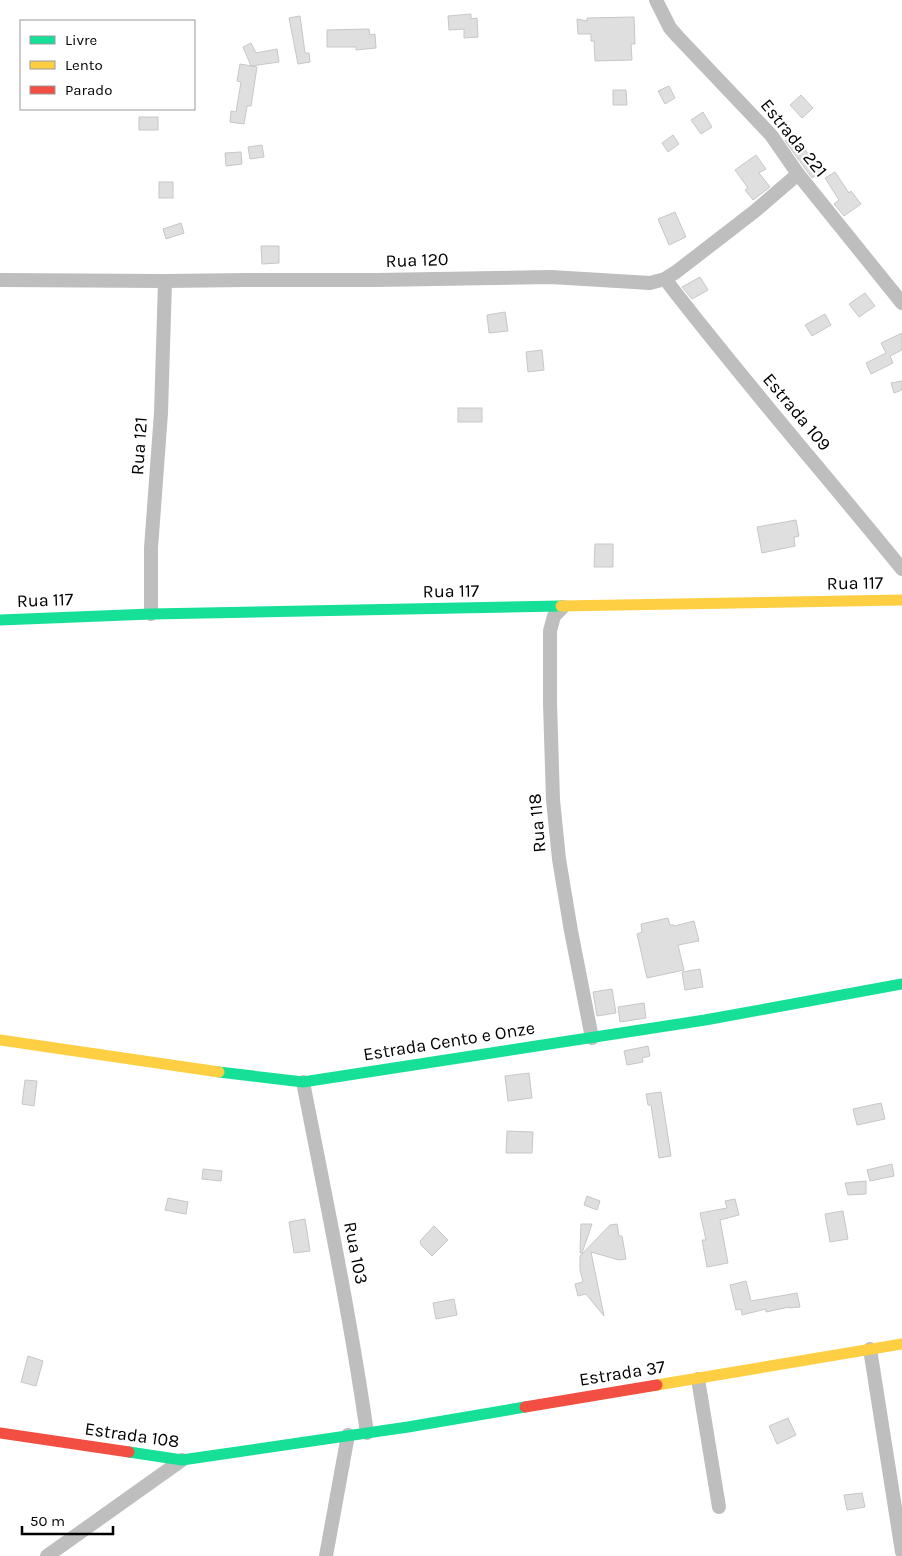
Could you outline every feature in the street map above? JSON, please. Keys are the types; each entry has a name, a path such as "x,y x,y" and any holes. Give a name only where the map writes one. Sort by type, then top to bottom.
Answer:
{"street":[{"name":"Estrada 221","path":"656,0 670,28 771,135 798,174 902,303"},
{"name":"Rua 120","path":"0,280 376,280 551,276 650,283 665,279 718,240 798,174"},
{"name":"Estrada 109","path":"665,279 717,347 902,569"},
{"name":"Rua 121","path":"151,614 151,548 161,413 165,281"},
{"name":"Rua 117","path":"0,620 151,614 902,600"},
{"name":"Rua 118","path":"563,607 554,616 550,631 553,800 566,902 592,1038"},
{"name":"Estrada Cento e Onze","path":"0,1040 238,1076 303,1082 705,1020 902,984"},
{"name":"Rua 103","path":"303,1082 346,1301 367,1433"},
{"name":"Estrada 37","path":"348,1435 902,1344"},
{"path":"870,1349 902,1552"},
{"path":"698,1379 719,1507"},
{"name":"Estrada 108","path":"0,1433 182,1460 348,1435"},
{"path":"326,1556 348,1435"},
{"path":"48,1556 182,1460"}],"building":[{"path":"471,14 471,19 477,18 478,37 464,38 464,29 449,30 448,16"},
{"path":"300,16 305,53 309,53 310,62 298,64 289,18"},
{"path":"634,17 635,44 631,44 632,60 595,61 594,41 591,41 591,34 578,34 577,19 587,21 587,18"},
{"path":"369,29 370,35 375,34 376,48 356,50 356,47 327,47 327,30"},
{"path":"251,43 256,53 277,49 279,62 251,66 243,47"},
{"path":"240,64 257,67 251,106 247,106 244,124 230,122 231,111 236,112 241,82 237,81"},
{"path":"669,86 675,98 665,104 658,91"},
{"path":"613,90 626,90 627,105 613,105"},
{"path":"801,95 813,108 802,118 790,105"},
{"path":"703,112 712,127 701,134 691,120"},
{"path":"139,117 158,117 158,130 139,130"},
{"path":"673,135 679,144 668,152 662,143"},
{"path":"793,136 821,172 812,178 785,141"},
{"path":"262,145 264,157 250,159 248,147"},
{"path":"241,152 242,164 226,166 225,153"},
{"path":"756,155 766,169 759,173 770,187 753,200 745,190 748,188 735,170"},
{"path":"835,172 849,193 851,191 861,204 844,216 834,204 839,200 825,178"},
{"path":"159,182 173,182 173,198 159,198"},
{"path":"675,212 686,237 669,245 658,219"},
{"path":"181,223 184,233 166,239 163,229"},
{"path":"261,246 279,246 279,263 262,264"},
{"path":"700,277 708,290 692,299 682,287"},
{"path":"865,293 875,306 859,317 849,304"},
{"path":"505,312 508,331 489,333 487,315"},
{"path":"825,314 831,325 812,336 805,325"},
{"path":"902,333 902,350 890,356 893,363 871,374 866,363 886,353 881,343"},
{"path":"542,350 544,370 528,372 526,352"},
{"path":"902,381 902,390 894,393 891,383"},
{"path":"458,408 482,408 482,422 458,422"},
{"path":"796,520 799,536 794,537 795,546 762,553 757,527"},
{"path":"595,544 613,544 613,567 594,567"},
{"path":"668,918 670,925 674,926 694,921 699,941 678,945 684,970 647,978 637,934 642,932 641,924"},
{"path":"700,969 703,987 685,990 682,972"},
{"path":"612,989 616,1013 597,1016 593,992"},
{"path":"644,1003 646,1018 620,1022 618,1007"},
{"path":"648,1046 650,1056 642,1058 643,1062 627,1065 624,1051"},
{"path":"529,1073 532,1098 508,1101 505,1076"},
{"path":"25,1080 37,1081 34,1106 22,1104"},
{"path":"661,1092 671,1156 659,1158 651,1105 648,1105 646,1094"},
{"path":"881,1103 885,1119 857,1125 853,1109"},
{"path":"507,1131 533,1132 532,1153 506,1153"},
{"path":"892,1164 894,1176 870,1181 867,1170"},
{"path":"203,1169 222,1171 221,1181 202,1179"},
{"path":"866,1181 866,1194 848,1195 845,1183"},
{"path":"587,1196 600,1201 597,1210 584,1205"},
{"path":"168,1198 188,1202 186,1214 165,1210"},
{"path":"735,1199 739,1215 720,1220 728,1263 707,1267 702,1240 706,1240 700,1213 727,1208 725,1201"},
{"path":"843,1211 848,1239 830,1242 825,1214"},
{"path":"305,1219 310,1251 294,1253 289,1222"},
{"path":"581,1224 592,1224 582,1253 580,1253"},
{"path":"617,1224 619,1236 622,1236 626,1259 619,1260 591,1252 604,1316 586,1294 578,1296 575,1284 583,1282 580,1270 580,1256 610,1225"},
{"path":"434,1226 448,1240 432,1256 421,1245 420,1241"},
{"path":"746,1281 751,1301 797,1293 800,1307 789,1307 766,1312 766,1309 742,1315 741,1309 736,1310 730,1285"},
{"path":"454,1299 457,1315 436,1319 433,1303"},
{"path":"28,1356 43,1361 36,1386 21,1382"},
{"path":"788,1418 796,1435 777,1444 769,1426"},
{"path":"862,1493 865,1507 847,1510 844,1495"}],"traffic: fast":[{"path":"0,620 151,614 561,606"},
{"path":"219,1072 303,1082 705,1020 902,984"},
{"path":"129,1452 182,1460 408,1427 525,1407"}],"traffic: slow":[{"path":"561,606 902,600"},
{"path":"0,1040 219,1072"},
{"path":"657,1385 902,1344"}],"traffic: jam":[{"path":"525,1407 657,1385"},
{"path":"0,1433 129,1452"}]}
